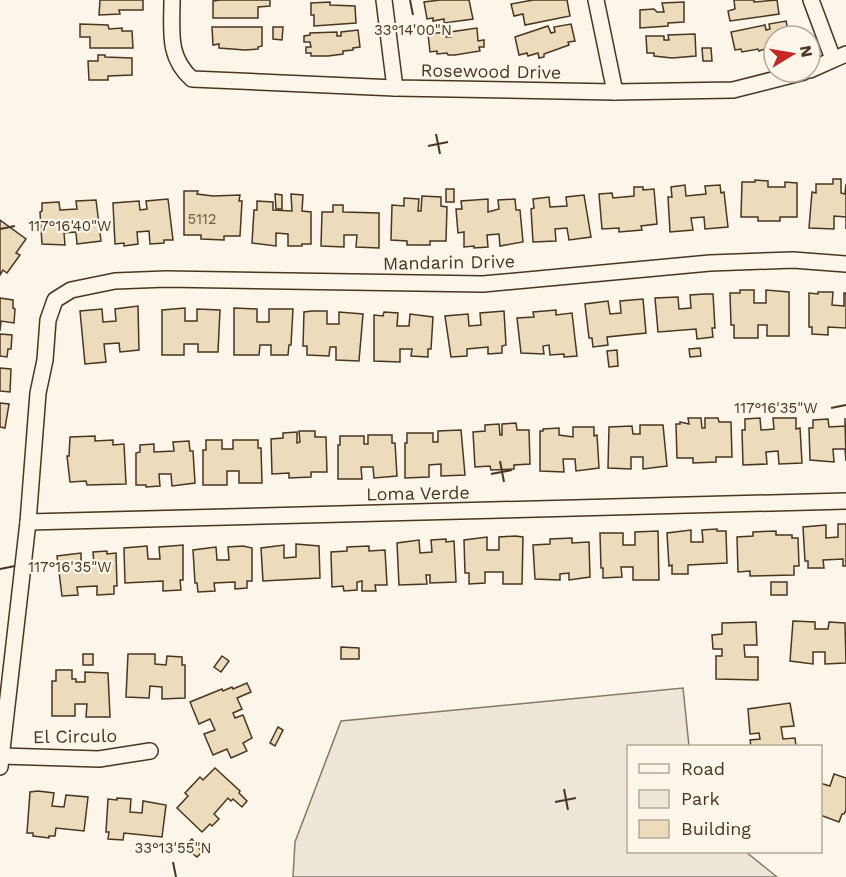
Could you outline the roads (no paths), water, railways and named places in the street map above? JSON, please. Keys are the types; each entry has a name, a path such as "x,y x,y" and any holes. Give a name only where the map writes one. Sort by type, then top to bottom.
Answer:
{"street":[{"name":"Rosewood Drive","path":"172,0 172,44 180,69 192,79 395,88 615,93 733,90 762,83"},
{"path":"384,0 395,88"},
{"path":"596,0 615,93"},
{"path":"811,0 840,57 822,64"},
{"name":"Mandarin Drive","path":"28,522 38,393 45,360 48,320 55,300 71,290 115,281 156,279 483,284 710,263 793,260 846,264"},
{"name":"Loma Verde","path":"28,522 846,501"},
{"path":"0,761 28,522"},
{"name":"El Circulo","path":"0,761 99,759 150,751"}]}
